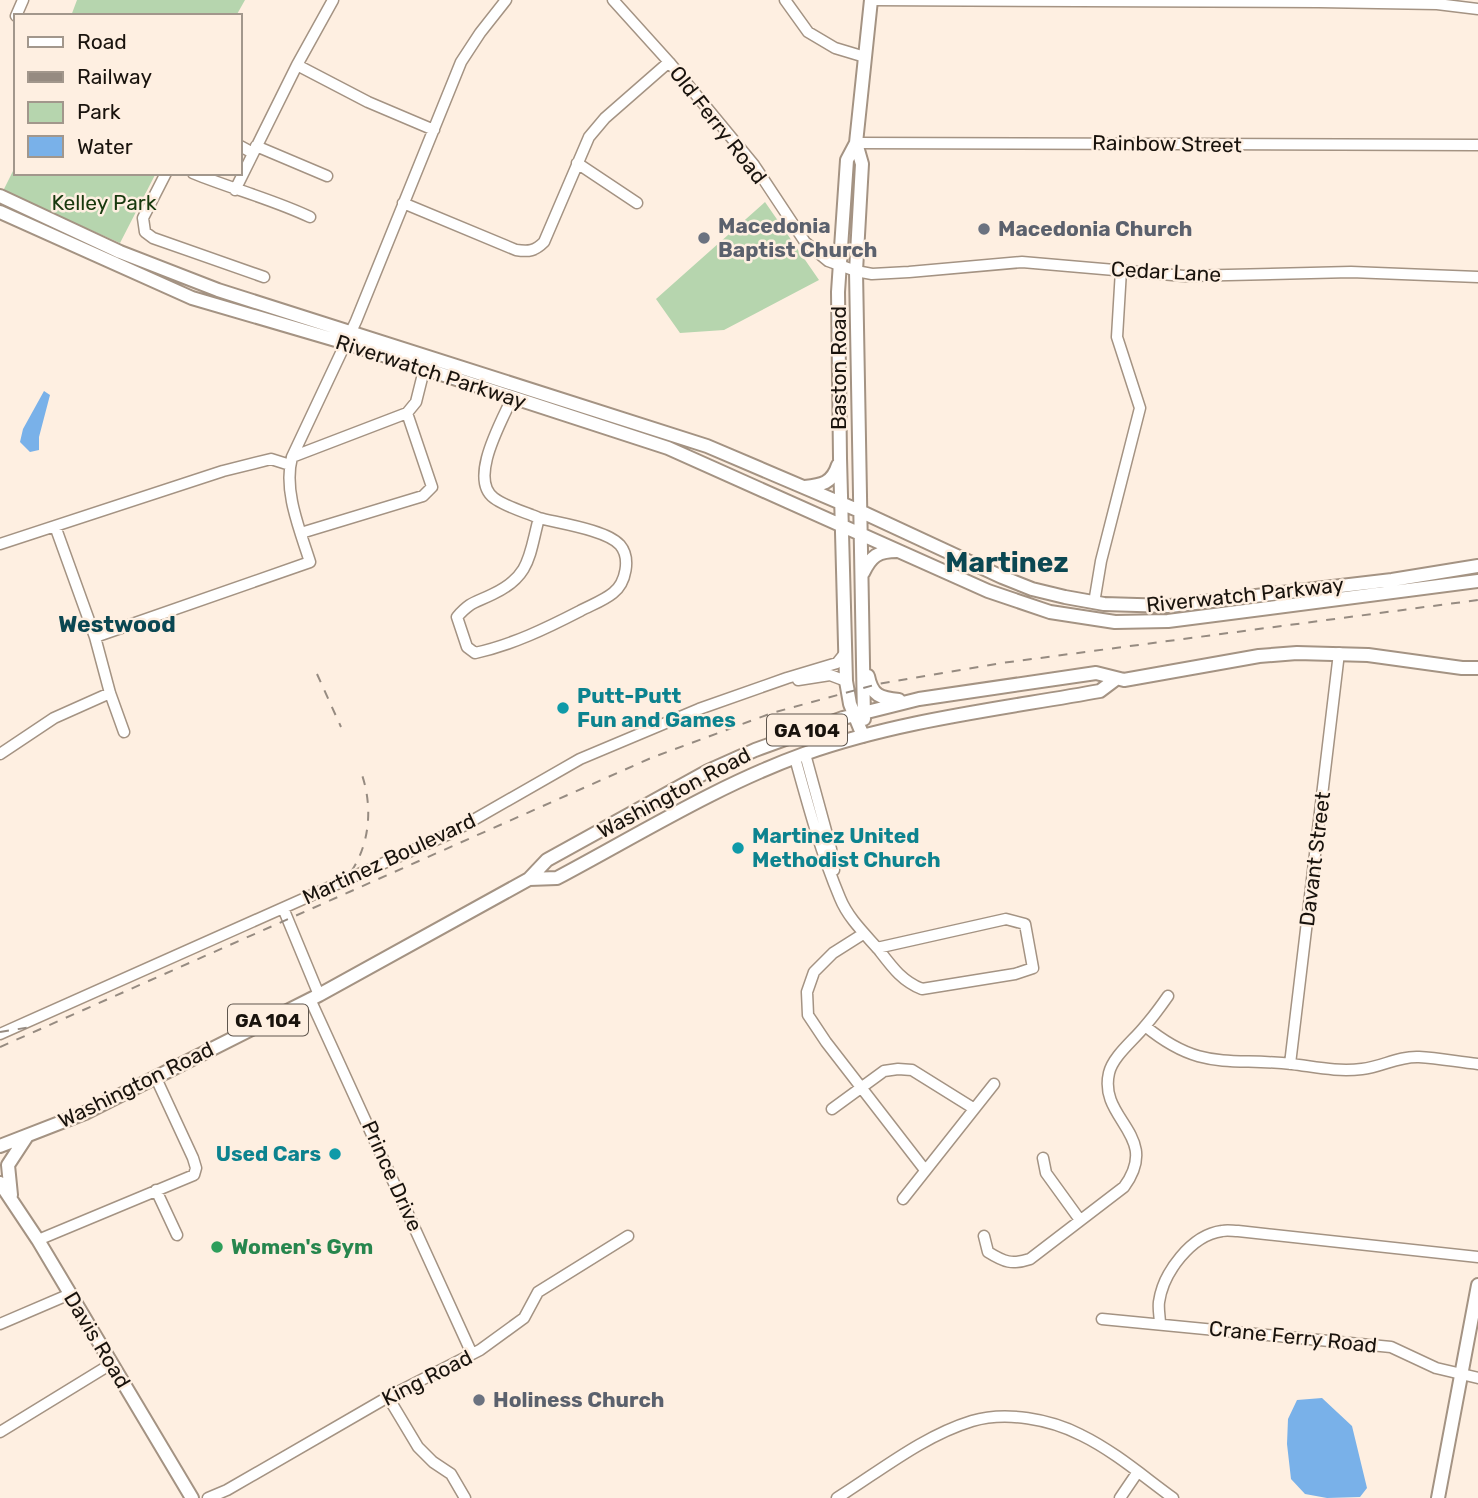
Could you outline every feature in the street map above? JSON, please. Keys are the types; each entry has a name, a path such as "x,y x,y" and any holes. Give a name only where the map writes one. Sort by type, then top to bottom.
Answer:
{"main road":[{"name":"Baston Road","path":"863,736 859,714 850,704 846,681 840,458 840,265 847,160 856,143 871,0"},
{"path":"856,143 862,164 856,271 864,666 859,714"},
{"name":"Riverwatch Parkway","path":"0,196 120,252 348,337 424,370 668,448 1001,596 1063,615 1142,622 1206,617 1478,581"},
{"name":"Riverwatch Parkway","path":"0,212 192,298 348,337 673,434 750,463 1032,589 1094,603 1145,607 1196,604 1478,566"},
{"path":"802,487 824,484 832,478 840,458"},
{"path":"862,577 868,562 874,556 885,551 900,551"},
{"path":"1001,596 1008,580"},
{"name":"Washington Road","path":"0,1146 85,1113 315,997 529,879 547,860 708,771 768,744 819,726 913,700 1096,673 1116,679 1259,656 1339,653 1478,668"},
{"path":"864,666 872,690 878,697 913,700"},
{"name":"Washington Road","path":"529,879 557,878 719,791 800,756 863,736 931,720 1100,691 1116,679"},
{"path":"819,726 841,708 846,681"},
{"path":"11,1199 8,1165 27,1136"},
{"name":"Davis Road","path":"0,1183 38,1240 192,1498"},
{"path":"1438,1498 1478,1285"}],"street":[{"path":"235,190 297,65 333,0"},
{"path":"95,638 310,562 294,511 291,461 302,432 348,337 461,62 506,0"},
{"name":"Old Ferry Road","path":"613,0 669,62 754,165 805,242 828,261 856,271"},
{"path":"785,0 808,32 835,48 865,57"},
{"path":"871,0 1332,2 1437,4 1478,9"},
{"path":"403,203 516,250 527,252 537,249 544,242 577,163 597,127 669,62"},
{"path":"297,65 368,102 434,130"},
{"name":"Rainbow Street","path":"856,143 1478,145"},
{"path":"242,146 327,176"},
{"path":"577,163 637,203"},
{"path":"165,175 143,218 145,232 153,238 264,277"},
{"path":"198,175 282,204 310,217"},
{"name":"Cedar Lane","path":"856,271 872,274 909,272 1022,262 1184,276 1351,272 1478,277"},
{"path":"1094,603 1101,561 1140,408 1117,337 1121,270"},
{"path":"0,544 223,471 271,459 291,461 407,413 416,402 424,370"},
{"path":"512,398 487,456 483,481 492,497 539,518 607,537 620,545 626,559 625,575 615,592 604,599 555,624 475,653 467,647 457,617 470,603 509,586 521,575 539,518"},
{"path":"301,533 423,496 432,487 407,413"},
{"path":"55,526 95,638 124,732"},
{"name":"Martinez Boulevard","path":"0,1034 466,825 539,780 580,759 699,709 837,663 845,652"},
{"name":"Davant Street","path":"1290,1064 1339,653"},
{"name":"Martinez Boulevard","path":"777,682 830,675 846,681"},
{"path":"0,754 54,718 110,693"},
{"path":"800,756 822,851 840,900 863,934 896,973 909,984 922,989 1016,974 1033,968 1025,924 1006,919 877,948"},
{"name":"Prince Drive","path":"283,908 315,997 472,1354"},
{"path":"863,934 834,953 814,972 807,992 808,1015 925,1170"},
{"path":"985,1236 988,1252 1003,1261 1015,1264 1030,1259 1124,1187 1136,1171 1138,1154 1106,1088 1109,1069 1168,996"},
{"path":"1145,1026 1164,1042 1189,1055 1231,1062 1290,1064 1335,1071 1366,1069 1399,1058 1419,1057 1478,1064"},
{"path":"832,1109 884,1071 912,1070 973,1108"},
{"path":"38,1240 194,1175 196,1168 189,1146 155,1076"},
{"path":"903,1199 994,1084"},
{"path":"1043,1158 1046,1173 1080,1220"},
{"path":"156,1190 177,1235"},
{"path":"1160,1324 1159,1301 1166,1279 1180,1258 1200,1240 1219,1231 1478,1257"},
{"name":"King Road","path":"208,1498 227,1490 388,1397 472,1354 524,1318 538,1292 628,1236"},
{"path":"0,1324 69,1294"},
{"name":"Crane Ferry Road","path":"1102,1319 1391,1347 1428,1365 1478,1378"},
{"path":"0,1432 111,1364"},
{"path":"388,1397 418,1447 433,1462 451,1474 465,1498"},
{"path":"837,1498 926,1442 973,1421 1004,1418 1044,1421 1078,1433 1174,1498"},
{"path":"1120,1498 1137,1473"}],"green space":[{"path":"77,0 245,0 237,14 72,14"},
{"name":"Kelley Park","path":"14,169 14,175 155,175 120,243 3,191"},
{"path":"765,202 819,280 724,330 680,333 656,299"}],"water":[{"path":"44,391 50,395 39,437 39,450 30,452 20,442 23,429"},
{"path":"1322,1398 1352,1426 1367,1488 1360,1497 1327,1498 1305,1494 1291,1479 1287,1444 1288,1419 1297,1400"}],"railway":[{"path":"0,1047 651,758 772,713 878,684 1002,663 1478,600"},
{"path":"317,674 341,727"},
{"path":"326,897 351,872 365,840 368,806 361,772"},
{"path":"0,1032 31,1027"}],"place":[{"name":"Macedonia Church","path":"984,229"},
{"name":"Macedonia Baptist Church","path":"704,238"},
{"name":"Putt-Putt Fun and Games","path":"563,708"},
{"name":"Martinez United Methodist Church","path":"738,848"},
{"name":"Used Cars","path":"335,1154"},
{"name":"Women's Gym","path":"217,1247"},
{"name":"Holiness Church","path":"479,1400"}],"district":[{"name":"Martinez","path":"1007,562"},
{"name":"Westwood","path":"117,624"}]}
